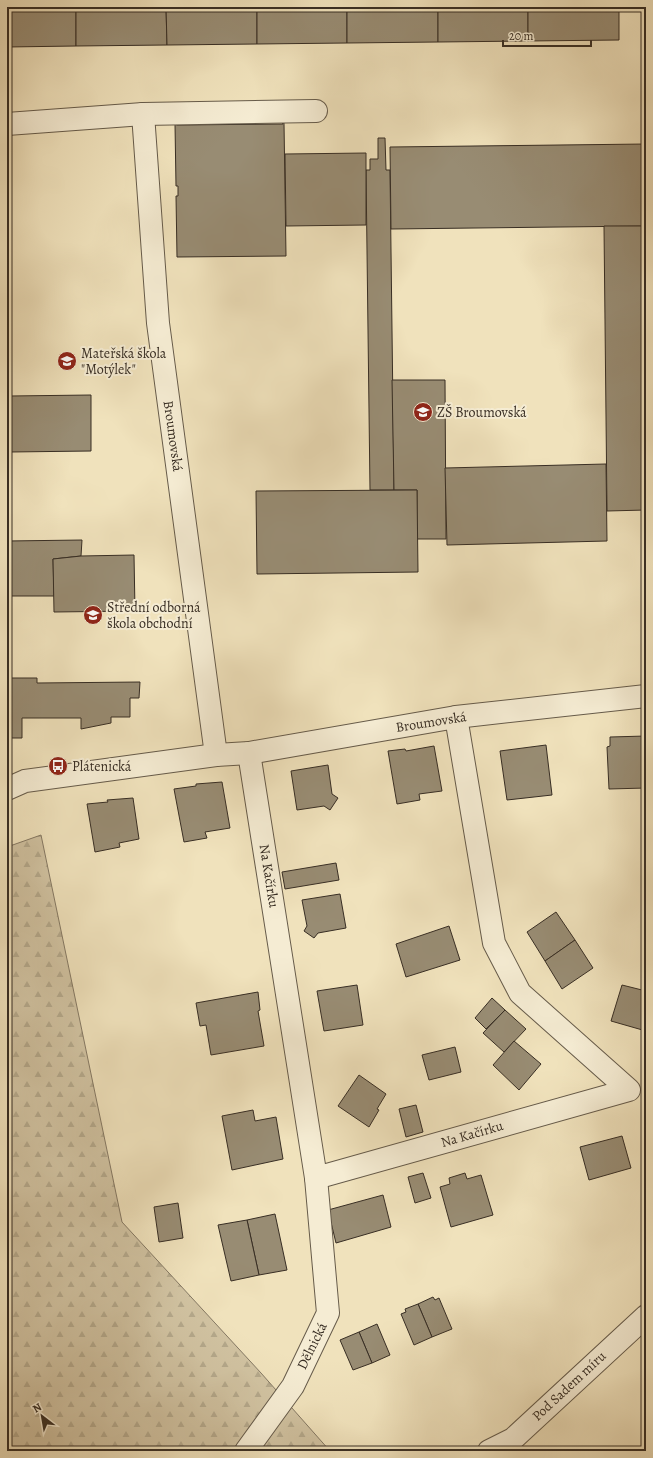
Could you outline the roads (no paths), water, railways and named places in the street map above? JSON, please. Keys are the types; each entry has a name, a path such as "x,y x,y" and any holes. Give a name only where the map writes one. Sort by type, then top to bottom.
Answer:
{"street":[{"path":"7,124 143,114 316,111"},
{"name":"Broumovská","path":"143,114 158,323 216,755"},
{"name":"Broumovská","path":"7,788 26,781 216,755 249,753 456,717 646,696"},
{"name":"Na Kačírku","path":"456,717 494,943 520,993 637,1088"},
{"name":"Na Kačírku","path":"249,753 316,1178 637,1088"},
{"name":"Dělnická","path":"246,1451 293,1386 328,1313 316,1178"},
{"name":"Pod Sadem míru","path":"489,1451 515,1445 646,1316"}],"place":[{"name":"Mateřská škola \"Motýlek\"","path":"67,361"},
{"name":"ZŠ Broumovská","path":"423,412"},
{"name":"Střední odborná škola obchodní","path":"93,615"},
{"name":"Plátenická","path":"58,766"}]}
